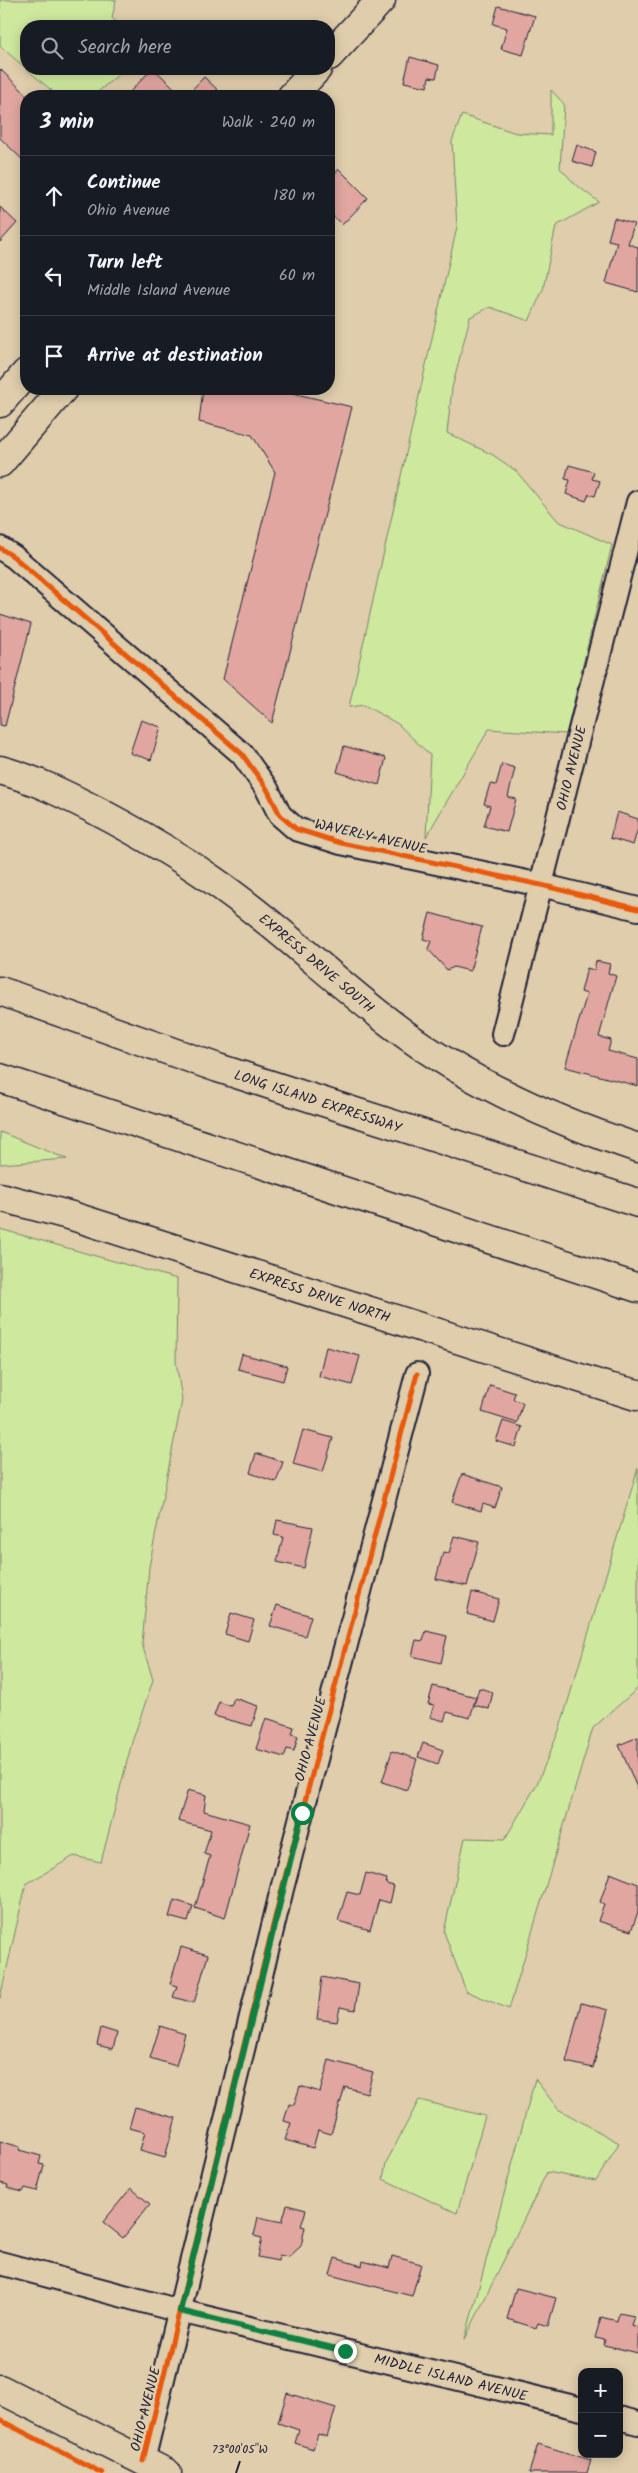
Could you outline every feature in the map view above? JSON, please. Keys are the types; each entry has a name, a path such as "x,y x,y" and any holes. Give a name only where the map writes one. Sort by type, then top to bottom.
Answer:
{"main road":[{"path":"335,50 381,0"},
{"path":"298,90 311,75"},
{"path":"2,402 20,381"},
{"path":"0,463 58,395"},
{"name":"EXPRESS DRIVE SOUTH","path":"0,770 48,786 186,862 243,903 390,1024 447,1062 547,1114 638,1148"},
{"name":"LONG ISLAND EXPRESSWAY","path":"0,992 246,1077 638,1203"},
{"path":"0,1078 638,1288"},
{"name":"EXPRESS DRIVE NORTH","path":"0,1197 72,1216 629,1393"},
{"path":"0,2390 155,2467"}],"street":[{"name":"OHIO AVENUE","path":"503,1034 638,502"},
{"name":"WAVERLY AVENUE","path":"0,531 7,552 242,754 267,789 280,815 296,829 341,842 541,885 638,909"},
{"name":"OHIO AVENUE","path":"155,2467 180,2311 282,1889 417,1374"},
{"name":"MIDDLE ISLAND AVENUE","path":"0,2263 180,2311 578,2408"},
{"path":"623,2419 638,2423"}],"green space":[{"path":"0,0 116,0 112,18 114,20 20,20 20,63 0,46"},
{"path":"34,75 118,75 100,90 51,90"},
{"path":"551,90 564,104 560,168 576,185 599,202 556,226 543,289 529,321 490,307 470,317 452,388 447,433 493,455 516,471 558,521 612,545 566,734 489,729 426,837 430,755 398,724 364,705 349,707 457,227 452,141 462,115 516,133 551,135"},
{"path":"0,1132 67,1159 0,1164"},
{"path":"0,1229 177,1279 176,1362 182,1400 149,1567 142,1644 153,1680 132,1742 101,1862 74,1856 26,1884 0,1998"},
{"path":"638,1468 638,1688 593,1728 509,2009 466,1991 444,1932 465,1838 505,1839 537,1784 560,1728"},
{"path":"535,2079 558,2109 619,2143 596,2181 547,2172 465,2339"},
{"path":"419,2100 485,2116 457,2213 383,2179 386,2163"}],"building":[{"path":"498,6 535,16 523,55 501,49 507,28 493,24"},
{"path":"410,57 439,65 436,78 429,77 427,87 404,82"},
{"path":"0,69 22,90 20,90 20,157 0,138"},
{"path":"146,75 160,75 177,90 132,90"},
{"path":"204,77 218,90 192,90"},
{"path":"577,145 596,152 592,167 572,161"},
{"path":"339,169 368,198 342,225 335,218 335,173"},
{"path":"0,207 17,223 0,242"},
{"path":"614,218 634,224 628,244 638,247 638,292 606,283 617,242 608,240"},
{"path":"202,395 301,395 352,407 272,723 223,679 275,472 252,435 199,422"},
{"path":"569,465 594,472 592,479 600,481 595,496 589,494 586,501 566,494 570,480 565,479"},
{"path":"0,614 31,624 5,726 0,725"},
{"path":"141,720 161,727 151,760 130,753"},
{"path":"344,746 386,758 379,785 337,772"},
{"path":"502,764 515,768 508,797 516,799 507,832 484,826 490,806 484,804 490,784 496,785"},
{"path":"617,812 638,819 638,828 633,845 610,838"},
{"path":"430,913 482,927 470,971 454,967 447,970 428,949 431,941 423,939"},
{"path":"596,961 610,964 608,973 616,976 599,1037 611,1040 608,1051 638,1059 638,1086 565,1067 587,994 581,992 587,968 594,970"},
{"path":"326,1347 360,1356 352,1385 319,1376"},
{"path":"242,1354 287,1366 283,1381 238,1369"},
{"path":"490,1385 515,1393 513,1399 523,1403 517,1423 482,1412"},
{"path":"503,1421 522,1427 516,1447 496,1441"},
{"path":"303,1430 333,1438 323,1472 293,1464"},
{"path":"256,1453 283,1462 276,1482 250,1473"},
{"path":"462,1474 502,1487 495,1508 483,1504 481,1511 452,1502"},
{"path":"277,1520 313,1527 304,1568 277,1562 283,1537 274,1535"},
{"path":"454,1536 479,1542 467,1586 436,1579 443,1552 449,1553"},
{"path":"472,1592 499,1599 493,1621 467,1614"},
{"path":"277,1605 311,1616 305,1636 270,1626"},
{"path":"231,1613 254,1620 248,1641 225,1634"},
{"path":"426,1631 447,1636 441,1663 412,1656 416,1640 423,1641"},
{"path":"433,1686 476,1697 470,1718 447,1712 444,1721 430,1717 434,1705 428,1704"},
{"path":"479,1688 493,1692 489,1709 474,1705"},
{"path":"234,1698 258,1706 252,1726 214,1716 219,1702 231,1706"},
{"path":"266,1718 294,1727 292,1734 298,1736 294,1751 287,1749 284,1757 256,1749"},
{"path":"638,1737 638,1790 619,1745"},
{"path":"423,1743 443,1750 438,1764 418,1757"},
{"path":"392,1751 417,1759 407,1790 382,1782"},
{"path":"188,1790 206,1795 204,1811 250,1824 225,1918 195,1908 210,1856 204,1854 211,1830 178,1821"},
{"path":"366,1873 387,1879 386,1884 394,1886 390,1903 379,1900 370,1930 338,1921 347,1892 360,1895"},
{"path":"610,1873 638,1884 638,1912 631,1931 598,1921 604,1904 600,1902"},
{"path":"174,1900 193,1906 188,1922 169,1917"},
{"path":"181,1947 208,1955 194,2003 173,1997 177,1986 170,1984"},
{"path":"322,1977 359,1984 355,2010 340,2007 337,2022 317,2019"},
{"path":"581,2003 608,2010 593,2068 566,2062"},
{"path":"160,2026 185,2034 176,2066 150,2058"},
{"path":"101,2028 117,2033 113,2049 97,2045"},
{"path":"329,2060 373,2072 367,2093 345,2087 331,2134 318,2130 313,2148 285,2140 291,2123 284,2121 289,2104 294,2105 300,2086 320,2092"},
{"path":"135,2107 176,2118 165,2157 140,2150 145,2132 129,2128"},
{"path":"0,2141 20,2147 19,2150 41,2156 39,2164 44,2165 37,2191 25,2188 23,2192 7,2188 8,2185 0,2183"},
{"path":"131,2188 150,2204 123,2238 103,2222"},
{"path":"287,2205 306,2210 301,2226 305,2227 301,2246 289,2257 279,2255 278,2261 258,2257 262,2238 254,2236 258,2217 282,2222"},
{"path":"392,2256 421,2264 412,2296 330,2275 335,2258 362,2266 363,2261 389,2268"},
{"path":"516,2288 556,2298 548,2326 538,2323 536,2328 507,2319"},
{"path":"619,2313 634,2316 631,2325 638,2327 638,2353 604,2345 605,2340 595,2338 601,2317 617,2321"},
{"path":"287,2393 336,2408 327,2437 318,2434 313,2449 295,2443 299,2430 278,2423"},
{"path":"538,2444 578,2456 578,2458 591,2460 587,2473 529,2473"}],"cycle path":[{"path":"0,548 14,557 242,754 267,789 280,815 296,829 341,843 541,885 638,909"},
{"path":"143,2461 282,1889 417,1374"},
{"path":"0,2420 102,2473"}],"route":[{"path":"302,1813 180,2311 345,2351"}]}
